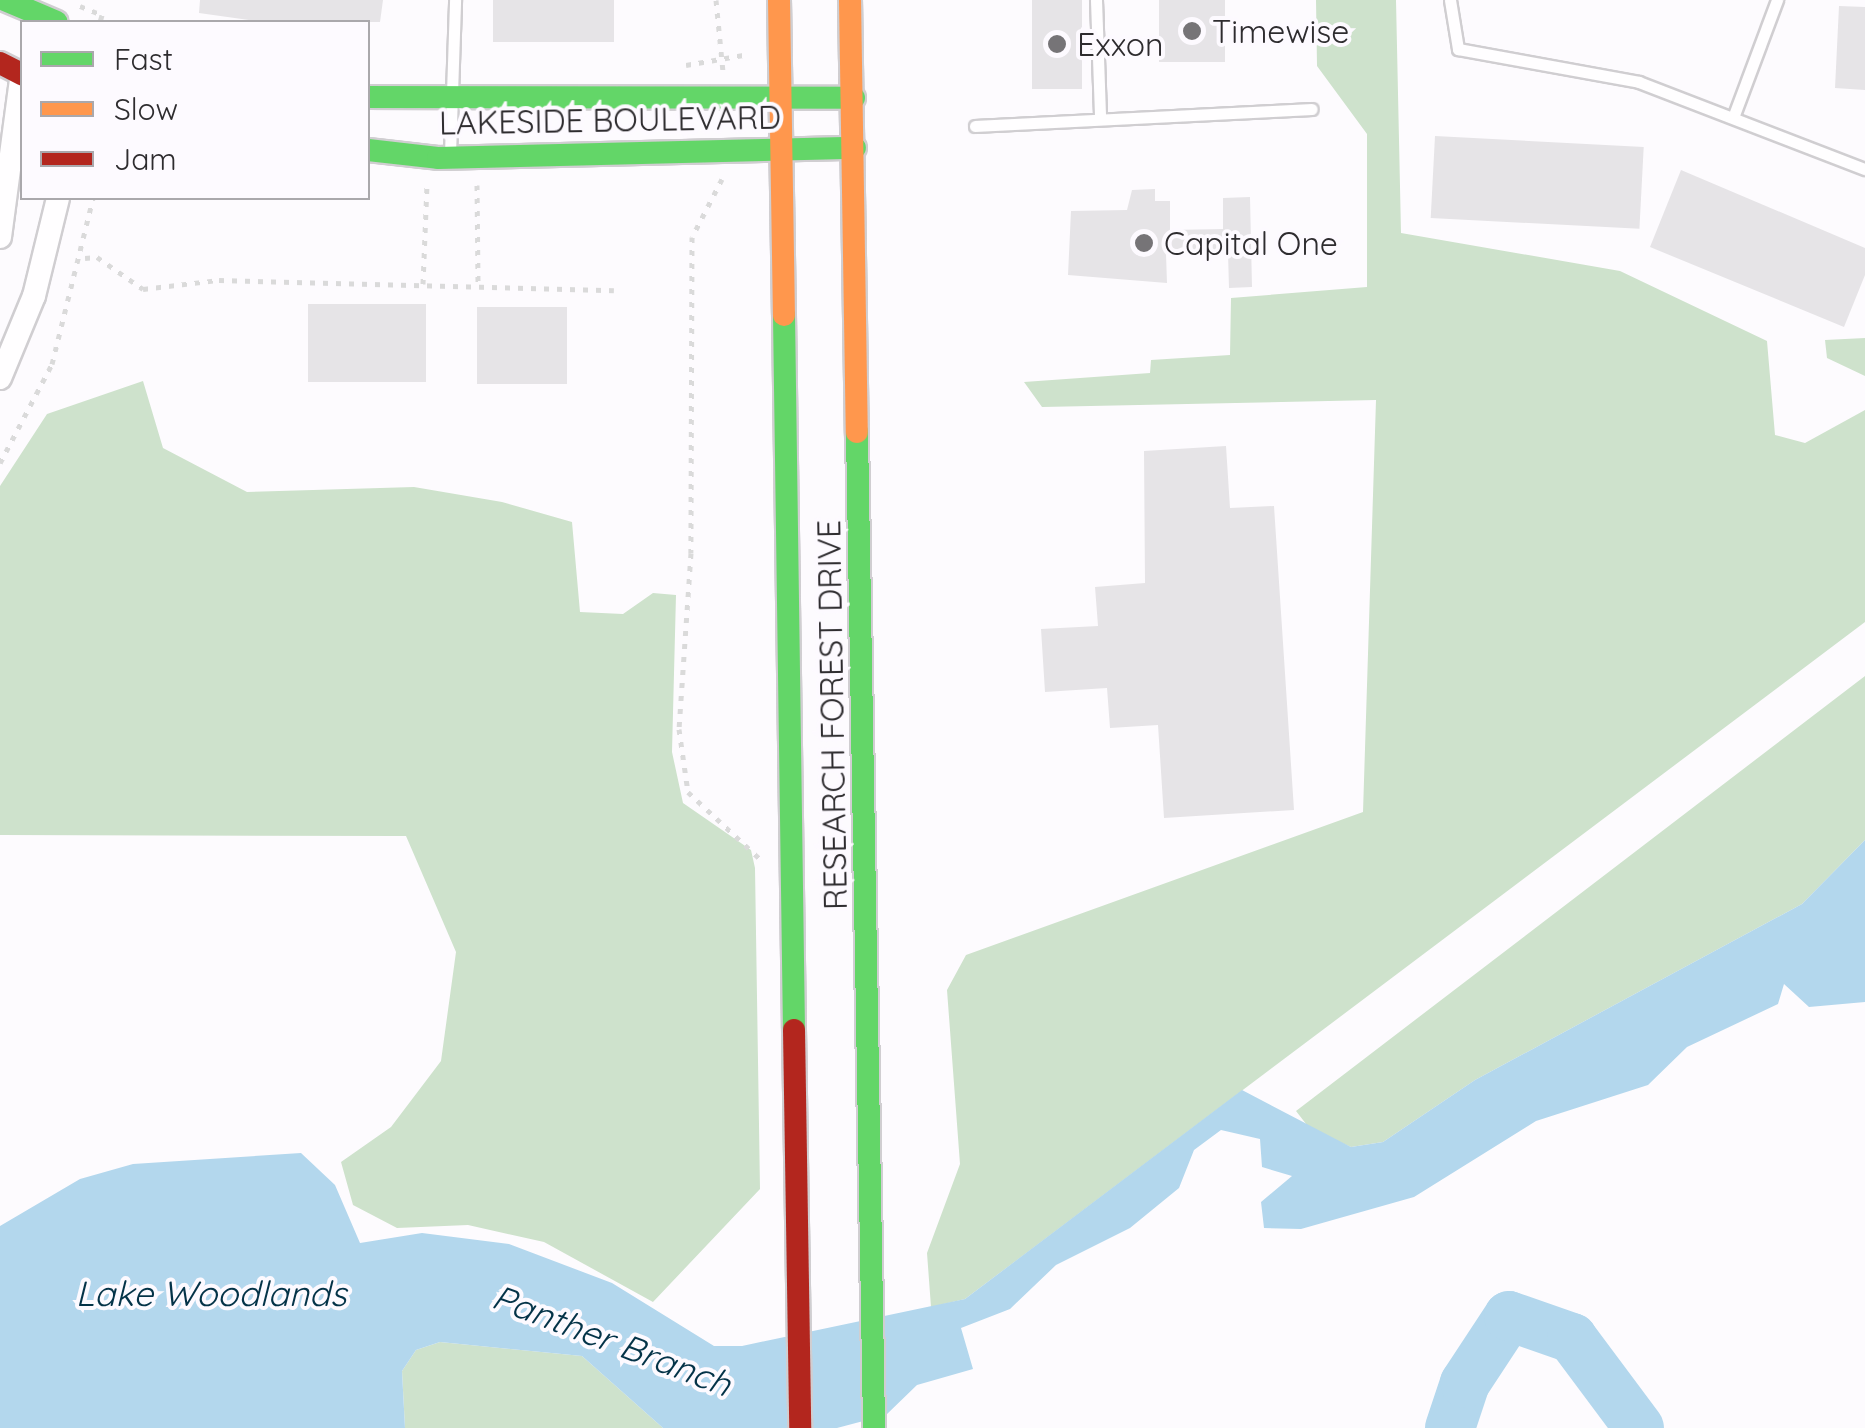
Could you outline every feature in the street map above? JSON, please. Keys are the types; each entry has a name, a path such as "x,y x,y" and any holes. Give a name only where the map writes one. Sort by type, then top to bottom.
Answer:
{"main road":[{"path":"4,0 51,17"},
{"name":"RESEARCH FOREST DRIVE","path":"779,0 800,1192 800,1428"},
{"name":"RESEARCH FOREST DRIVE","path":"850,0 874,1428"},
{"name":"LAKESIDE BOULEVARD","path":"370,97 452,101 854,98"},
{"name":"LAKESIDE BOULEVARD","path":"370,150 450,158 855,148"}],"street":[{"path":"0,237 20,89"},
{"path":"0,378 34,296 58,200"}],"lane":[{"path":"450,158 455,0"},
{"path":"1096,0 1100,116"},
{"path":"1450,0 1458,50 1638,82 1734,115 1865,170"},
{"path":"1734,115 1777,0"},
{"path":"975,126 1100,116 1312,110"}],"path":[{"path":"722,179 692,237 691,534 679,729 688,792 710,820 756,846 761,880"},
{"path":"0,463 52,364 84,258 93,200"},
{"path":"84,258 97,256 144,289 219,280 614,290"}],"green space":[{"path":"1316,0 1396,0 1401,233 1620,271 1767,341 1775,435 1805,443 1865,410 1865,622 965,1299 931,1307 927,1253 960,1164 947,990 966,955 1363,812 1376,400 1042,407 1024,382 1150,373 1151,360 1230,355 1231,298 1367,287 1367,134 1317,66"},
{"path":"1865,338 1865,376 1827,358 1825,340"},
{"path":"143,381 163,448 247,492 414,487 502,502 572,522 580,612 623,614 653,593 676,595 672,752 683,803 751,850 755,868 760,1189 653,1302 544,1242 468,1225 397,1228 353,1205 341,1162 391,1127 441,1061 456,952 406,836 0,835 0,486 47,414"},
{"path":"1865,676 1865,840 1802,904 1475,1080 1383,1142 1351,1147 1310,1129 1296,1111"},
{"path":"440,1342 582,1356 663,1428 405,1428 402,1371 416,1350"}],"water":[{"name":"Lake Woodlands","path":"1865,840 1865,1002 1809,1007 1784,984 1778,1004 1687,1047 1648,1085 1536,1121 1414,1197 1301,1229 1264,1228 1261,1202 1292,1176 1262,1167 1260,1139 1221,1130 1194,1150 1179,1188 1130,1228 1056,1265 1010,1309 961,1328 973,1369 917,1385 886,1415 837,1428 663,1428 582,1356 440,1342 416,1350 402,1371 405,1428 0,1428 0,1226 80,1179 133,1164 301,1153 335,1185 360,1243 422,1233 509,1244 612,1283 714,1346 742,1346 965,1299 1242,1090 1351,1147 1383,1142 1475,1080 1802,904"}],"building":[{"path":"200,0 383,0 380,22 249,20 199,13"},
{"path":"493,0 614,0 614,42 493,42"},
{"name":"Exxon","path":"1032,0 1082,0 1082,89 1032,89"},
{"name":"Timewise","path":"1159,0 1225,0 1225,62 1159,62"},
{"path":"1839,6 1865,7 1865,90 1835,88"},
{"path":"1435,136 1644,147 1639,229 1431,218"},
{"path":"1681,170 1865,248 1865,275 1844,327 1650,247"},
{"name":"Capital One","path":"1155,189 1155,201 1170,201 1170,230 1223,229 1223,198 1250,197 1252,287 1229,288 1228,253 1166,254 1167,283 1068,275 1071,211 1127,210 1132,190"},
{"path":"308,304 426,304 426,382 308,382"},
{"path":"477,307 567,307 567,384 477,384"},
{"path":"1226,446 1230,508 1274,506 1294,810 1164,818 1158,725 1110,728 1107,688 1045,692 1041,629 1098,626 1095,587 1145,583 1144,451"}],"waterway":[{"name":"Panther Branch","path":"1450,1428 1465,1383 1509,1316 1572,1338 1639,1428"}],"traffic: fast":[{"path":"5,0 52,20"},
{"path":"370,97 854,98"},
{"path":"370,150 438,158 855,148"},
{"path":"784,315 794,1030"},
{"path":"857,432 874,1428"}],"traffic: slow":[{"path":"779,0 784,315"},
{"path":"850,0 857,432"}],"traffic: jam":[{"path":"0,63 20,73"},
{"path":"794,1030 800,1428"}],"place":[{"name":"Timewise","path":"1192,31"},
{"name":"Exxon","path":"1057,44"},
{"name":"Capital One","path":"1144,243"}]}
